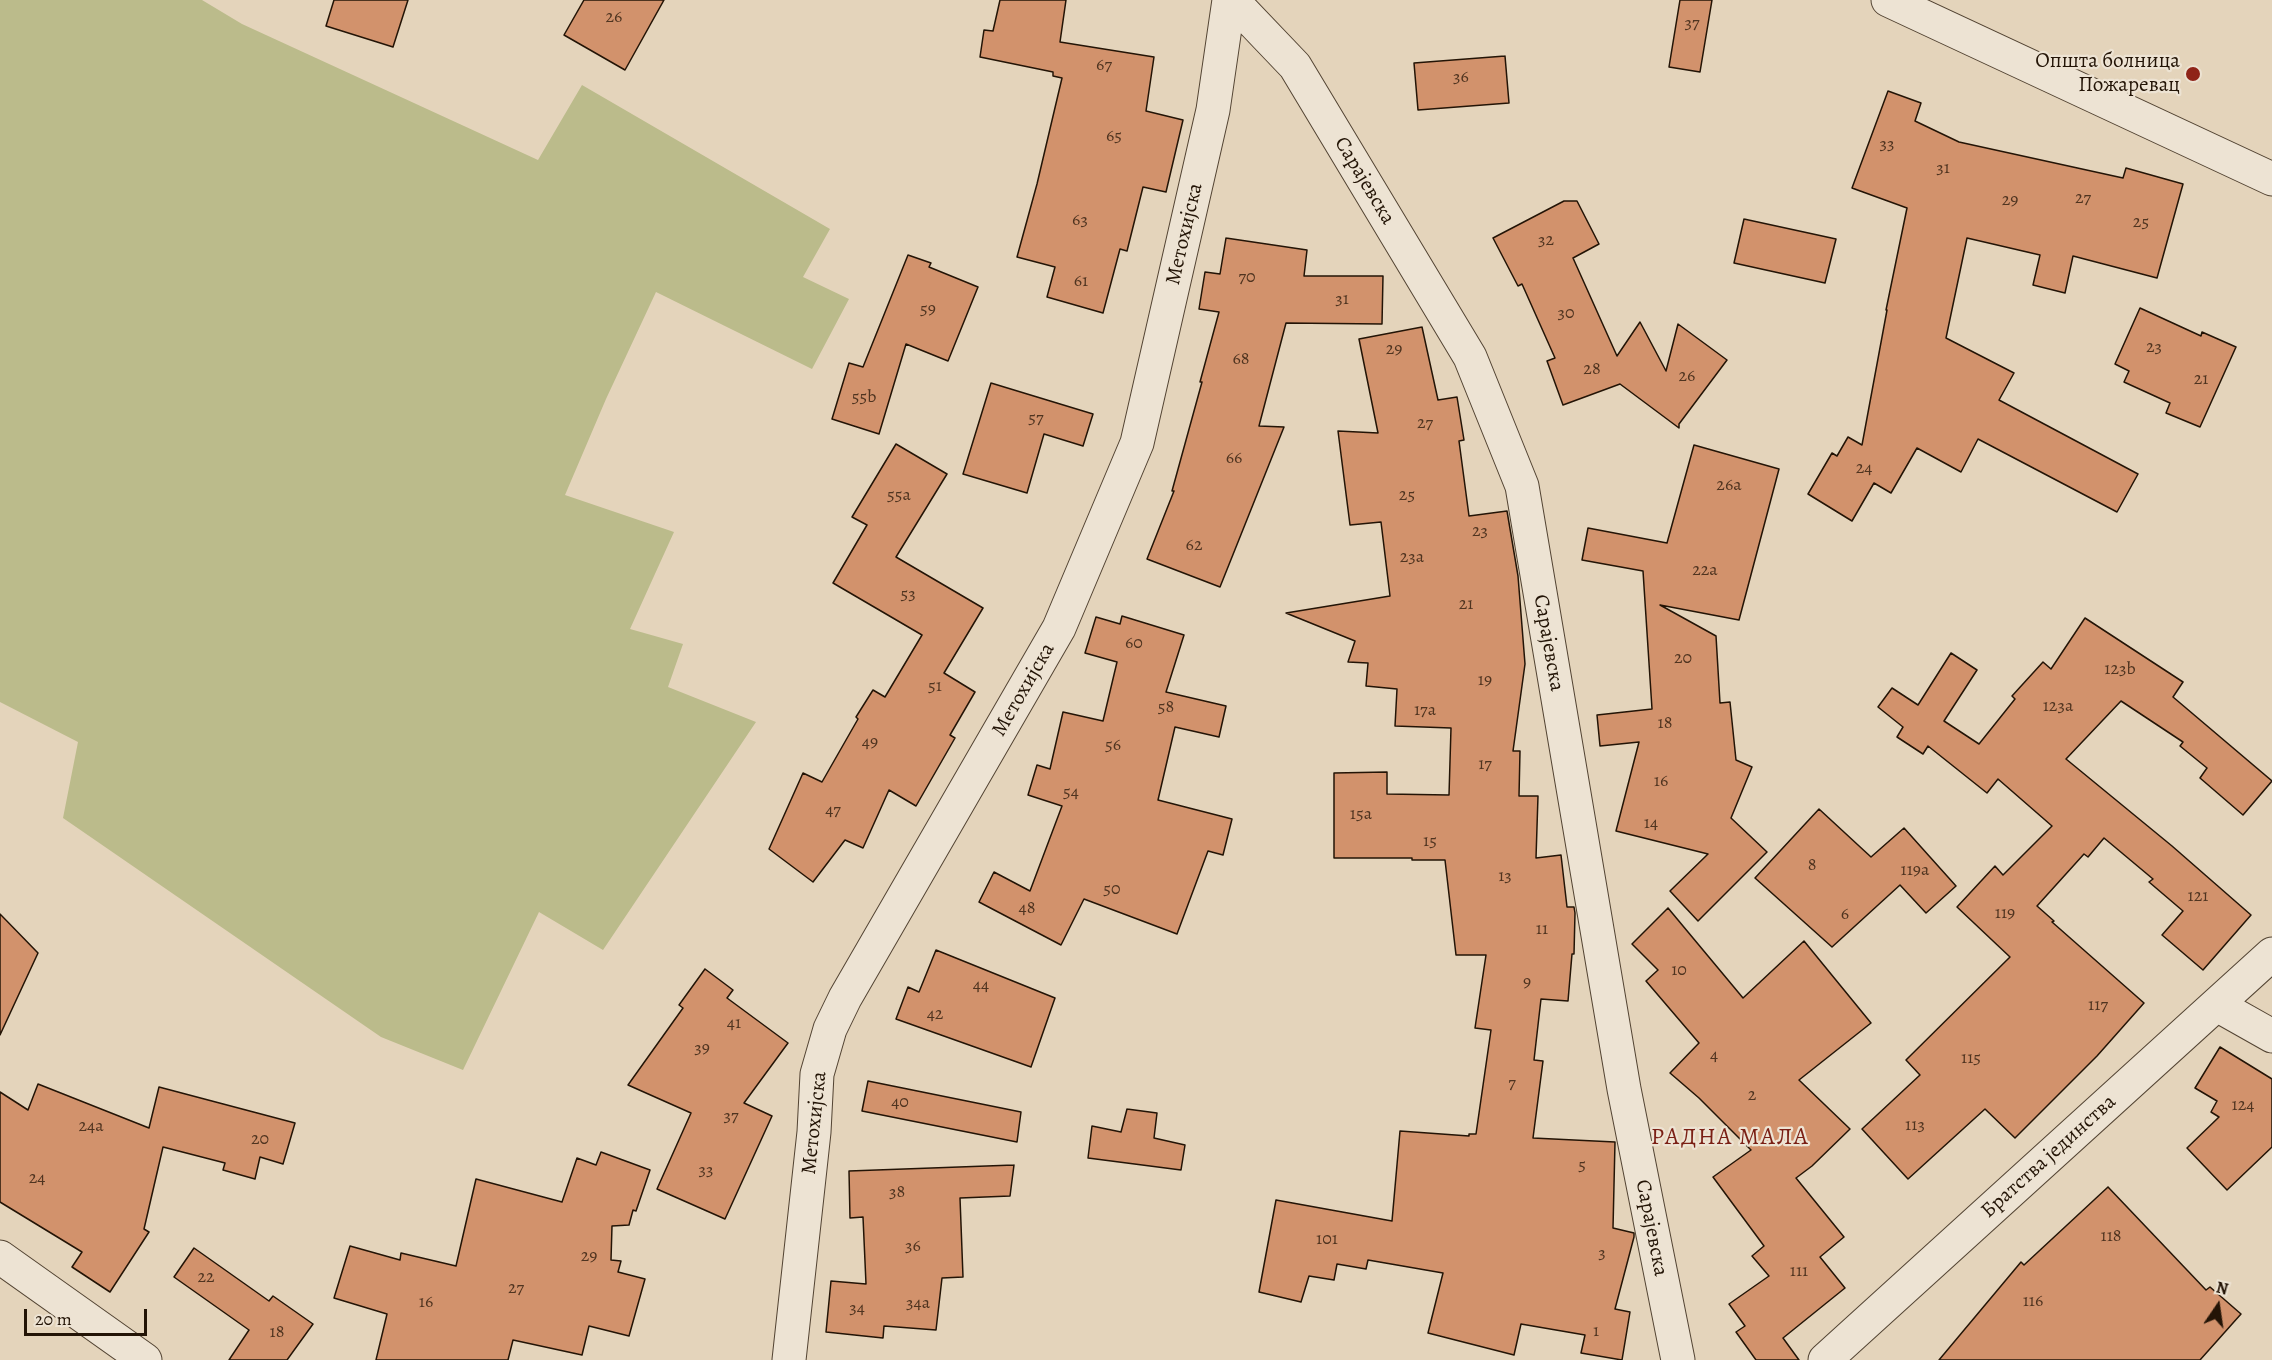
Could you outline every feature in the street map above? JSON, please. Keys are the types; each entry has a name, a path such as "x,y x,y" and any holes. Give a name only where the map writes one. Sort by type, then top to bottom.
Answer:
{"street":[{"name":"Метохијска","path":"789,1360 814,1132 817,1074 830,1029 844,998 1059,628 1137,443 1213,110 1231,0"},
{"name":"Сарајевска","path":"1231,0 1295,66 1470,357 1522,486 1622,1077 1678,1360"},
{"path":"1888,0 2272,179"},
{"name":"Братства јединства","path":"1825,1360 2272,954"},
{"path":"2217,1005 2272,1036"},
{"path":"0,1257 145,1360"}],"green space":[{"path":"0,0 202,0 242,24 538,160 582,85 830,229 803,277 849,299 812,369 656,292 606,399 565,495 674,532 630,629 683,644 668,687 756,722 603,950 539,912 463,1070 381,1037 63,818 78,742 0,702"}],"building":[{"path":"334,0 408,0 393,47 326,26"},
{"path":"584,0 664,0 625,70 564,35"},
{"path":"1000,0 1066,0 1060,42 1154,57 1146,111 1183,120 1166,192 1143,187 1127,251 1120,249 1103,313 1047,297 1055,267 1017,257 1062,78 1053,76 1053,72 980,57 984,30 993,31"},
{"path":"1680,0 1712,0 1700,72 1669,67"},
{"path":"1505,56 1509,103 1418,110 1414,63"},
{"path":"1888,91 1921,103 1915,121 1959,142 2123,178 2126,168 2183,184 2157,278 2073,256 2065,293 2033,285 2040,255 1967,238 1946,338 2014,373 1999,400 2138,474 2117,512 1978,439 1961,472 1917,448 1891,493 1874,483 1852,521 1808,494 1832,453 1837,456 1848,437 1862,445 1907,208 1852,188"},
{"path":"1564,201 1577,201 1599,244 1573,258 1617,356 1640,322 1666,371 1678,324 1727,360 1679,424 1679,428 1620,384 1563,405 1547,361 1555,358 1522,284 1518,286 1493,238"},
{"path":"1744,219 1836,239 1825,283 1734,263"},
{"path":"1226,238 1307,250 1304,276 1383,276 1382,324 1286,323 1259,426 1284,427 1220,587 1147,559 1174,491 1172,491 1219,312 1199,309 1205,272 1220,274"},
{"path":"908,255 931,263 929,267 978,287 948,361 906,344 879,434 832,419 849,363 863,367"},
{"path":"2140,308 2201,336 2202,332 2236,347 2200,427 2166,413 2170,403 2124,382 2129,371 2115,364"},
{"path":"1422,327 1438,400 1457,397 1464,440 1459,441 1469,516 1507,511 1518,576 1525,664 1513,751 1520,751 1519,796 1538,796 1536,858 1561,855 1567,907 1574,907 1575,913 1574,954 1572,954 1568,1001 1541,999 1534,1060 1543,1061 1533,1138 1615,1142 1613,1228 1634,1233 1615,1309 1630,1312 1622,1360 1581,1353 1585,1335 1521,1324 1514,1355 1428,1333 1443,1273 1368,1260 1366,1269 1337,1264 1334,1280 1309,1276 1301,1302 1259,1292 1276,1200 1392,1221 1400,1131 1469,1136 1469,1134 1476,1134 1491,1030 1475,1028 1486,955 1456,955 1445,860 1334,858 1334,773 1387,772 1387,794 1449,795 1451,728 1395,726 1397,689 1366,686 1368,663 1348,662 1355,641 1286,613 1390,596 1381,522 1350,525 1338,431 1378,433 1359,339"},
{"path":"991,383 1093,414 1083,446 1044,434 1027,493 963,474"},
{"path":"896,444 947,474 896,557 983,608 944,673 975,692 950,735 955,738 916,806 889,790 863,848 845,840 813,882 769,849 803,773 822,782 873,690 885,697 922,635 833,583 867,525 852,517"},
{"path":"1694,445 1779,469 1739,620 1660,605 1716,636 1720,703 1730,702 1736,760 1752,767 1731,818 1767,852 1698,921 1670,891 1708,854 1616,831 1639,742 1600,746 1597,715 1652,709 1643,571 1582,560 1588,528 1667,543"},
{"path":"1122,616 1184,635 1166,692 1226,706 1219,737 1175,727 1158,800 1232,819 1223,855 1208,851 1177,934 1084,899 1061,945 979,902 994,872 1030,891 1062,806 1028,795 1037,765 1050,769 1063,712 1103,721 1117,662 1085,653 1096,617 1120,624"},
{"path":"2085,618 2183,682 2173,697 2272,781 2243,815 2200,778 2207,768 2180,746 2183,742 2121,701 2066,759 2172,846 2251,915 2203,970 2162,935 2183,911 2149,882 2153,879 2104,838 2088,857 2084,854 2037,906 2144,1003 2097,1056 2015,1138 1985,1109 1908,1179 1862,1129 1920,1075 1906,1060 2010,957 1957,907 1995,866 2003,875 2052,826 1998,779 1987,793 1928,746 1923,754 1897,737 1903,727 1878,707 1892,688 1918,705 1951,653 1977,670 1944,721 1979,744 2015,699 2012,696 2043,662 2051,669"},
{"path":"1819,809 1871,857 1904,828 1956,886 1926,913 1900,885 1832,947 1755,878"},
{"path":"1668,908 1743,998 1804,941 1871,1023 1799,1080 1850,1129 1812,1166 1796,1178 1844,1237 1820,1257 1845,1288 1783,1338 1799,1360 1756,1360 1736,1332 1745,1326 1729,1304 1769,1276 1752,1256 1764,1246 1713,1177 1751,1150 1699,1098 1670,1073 1699,1043 1646,981 1658,970 1632,944"},
{"path":"0,914 38,953 0,1035"},
{"path":"936,950 1055,998 1031,1067 896,1019 908,987 919,992"},
{"path":"705,969 733,990 727,998 788,1043 744,1103 772,1116 725,1219 657,1189 691,1113 628,1085 683,1008 679,1005"},
{"path":"2220,1047 2272,1079 2272,1147 2227,1190 2187,1148 2219,1117 2211,1112 2217,1101 2195,1088"},
{"path":"868,1081 1021,1112 1017,1142 862,1111"},
{"path":"38,1084 149,1128 159,1087 295,1123 283,1164 260,1157 255,1179 223,1170 225,1163 163,1147 144,1229 149,1232 110,1292 72,1267 82,1252 0,1202 0,1092 28,1110"},
{"path":"1127,1109 1157,1113 1154,1138 1185,1145 1181,1170 1088,1158 1092,1126 1121,1132"},
{"path":"601,1152 650,1170 629,1225 612,1226 611,1260 621,1261 618,1272 645,1279 629,1336 589,1326 582,1355 513,1340 508,1360 376,1360 387,1314 334,1298 350,1246 400,1260 401,1253 456,1266 476,1179 562,1202 577,1158 596,1165"},
{"path":"1014,1165 1010,1196 960,1198 963,1277 942,1278 936,1330 884,1326 883,1338 826,1332 831,1281 866,1284 863,1217 850,1218 849,1171"},
{"path":"2108,1187 2206,1290 2210,1287 2241,1314 2200,1360 1939,1360 2021,1262 2024,1265"},
{"path":"194,1248 269,1301 273,1296 313,1324 287,1360 229,1360 249,1330 174,1277"}],"place":[{"name":"Општа болница Пожаревац","path":"2193,74"}],"district":[{"name":"РАДНА МАЛА","path":"1730,1138"}]}
